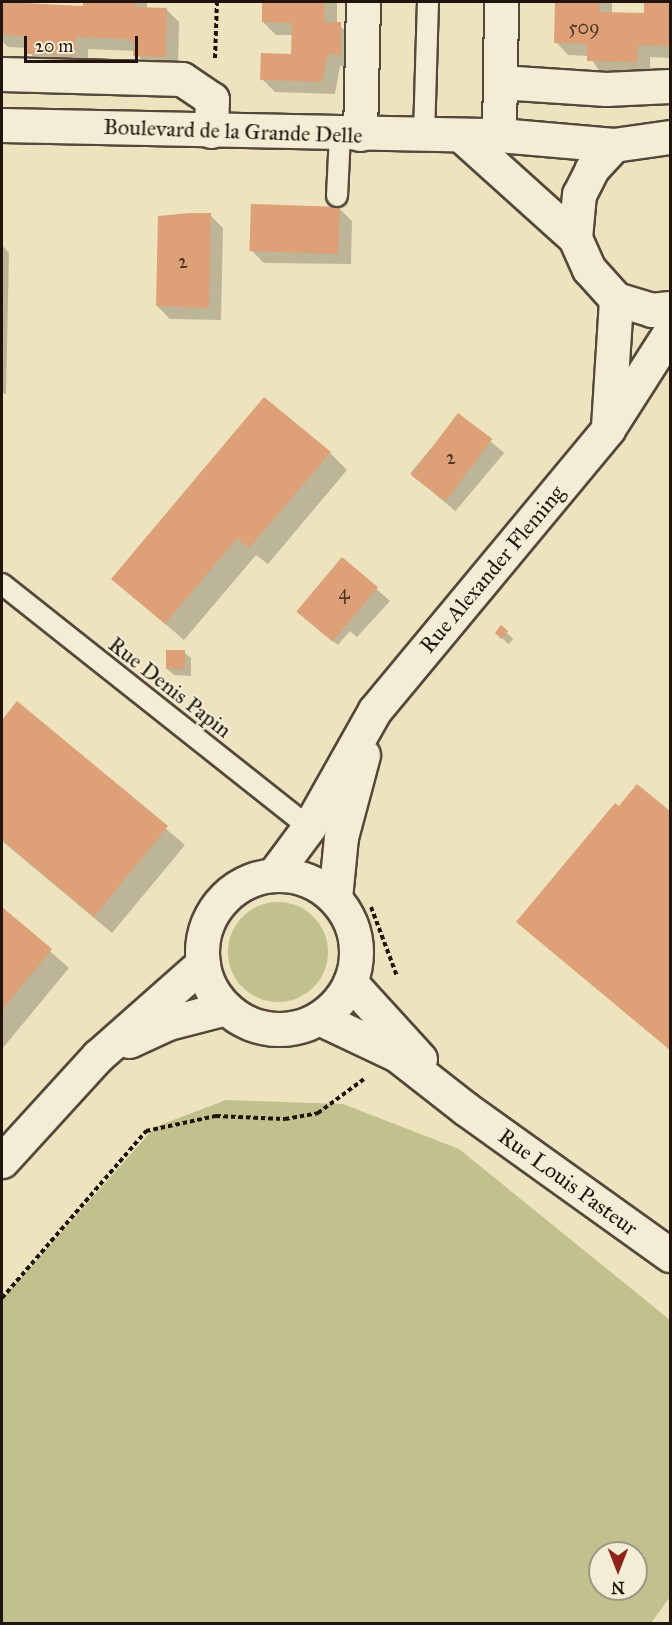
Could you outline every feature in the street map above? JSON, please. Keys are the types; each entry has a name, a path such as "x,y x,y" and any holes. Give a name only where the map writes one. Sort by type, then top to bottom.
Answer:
{"street":[{"path":"350,134 363,2"},
{"path":"499,135 501,2"},
{"path":"2,74 182,79 211,115"},
{"path":"500,82 606,89 670,86"},
{"name":"Boulevard de la Grande Delle","path":"2,125 211,115 350,134 464,138 499,135 614,145 670,137"},
{"path":"464,138 575,238 590,269 616,299 651,310 670,308"},
{"path":"575,238 579,194 592,169 614,145"},
{"path":"608,429 616,299"},
{"name":"Rue Alexander Fleming","path":"274,874 309,827 375,710 608,429 670,332"},
{"name":"Rue Alexander Fleming","path":"335,898 341,837 375,710"},
{"path":"274,874 307,880 335,898 355,938 350,982 320,1018 272,1029 226,1008 203,963 203,938 217,907 249,881 274,874"},
{"path":"2,1161 98,1056 203,963"},
{"path":"350,982 466,1109"},
{"path":"98,1056 168,1023 226,1008"},
{"path":"320,1018 397,1055 466,1109"},
{"name":"Rue Louis Pasteur","path":"466,1109 670,1255"}],"lane":[{"path":"424,136 428,2"},
{"path":"337,196 350,134"},
{"name":"Rue Denis Papin","path":"2,584 309,827"}],"path":[{"path":"211,115 217,2"},
{"path":"369,893 374,925 400,984"},
{"path":"2,1298 146,1131 216,1116 285,1119 318,1113"}],"green space":[{"path":"278,902 306,910 320,924 328,952 320,980 306,994 278,1002 250,994 236,980 228,952 236,924 250,910"},
{"path":"226,1100 343,1104 459,1149 670,1320 670,1597 651,1623 2,1623 2,1299 155,1127"}],"building":[{"path":"2,2 83,6 83,2 135,2 135,7 167,8 166,57 133,56 134,43 127,39 76,37 75,55 25,54 26,36 2,35"},
{"path":"262,2 325,2 324,22 341,22 341,55 328,54 322,82 260,80 261,53 291,54 292,23 262,22"},
{"path":"555,2 600,2 599,12 644,13 644,2 670,2 670,46 638,45 637,62 587,61 587,44 554,43"},
{"path":"251,204 340,207 338,254 249,251"},
{"path":"211,213 209,308 156,306 158,216"},
{"path":"264,397 331,452 249,548 237,538 165,624 111,579"},
{"path":"458,413 492,439 445,501 411,475"},
{"path":"342,557 378,587 332,642 296,611"},
{"path":"501,625 508,631 501,639 495,633"},
{"path":"166,650 185,650 185,669 166,669"},
{"path":"17,701 168,826 94,917 2,840 2,720"},
{"path":"637,784 670,811 670,1050 516,922 615,803 619,806"},
{"path":"2,907 52,949 2,1010"}]}
